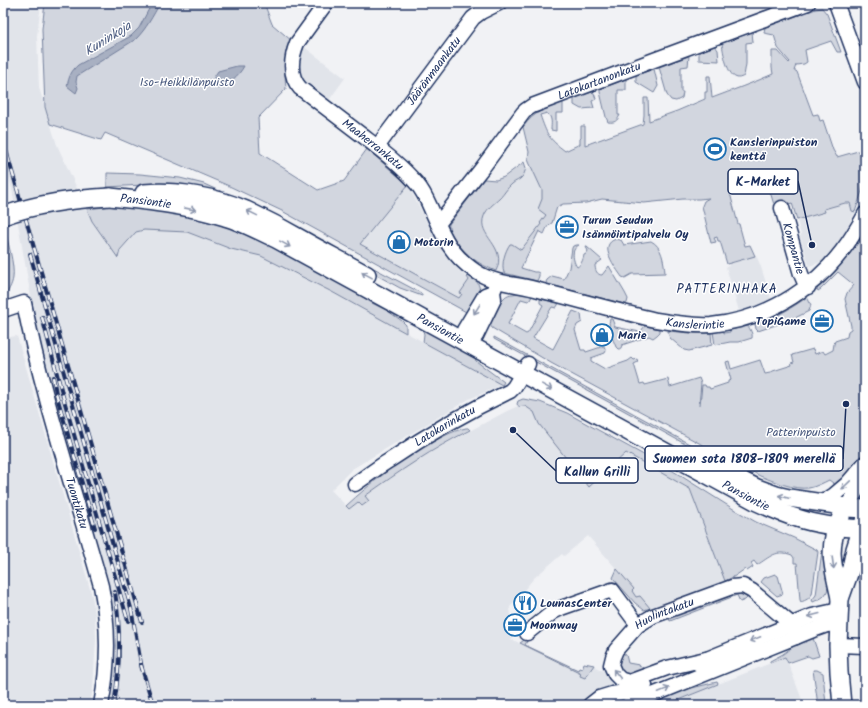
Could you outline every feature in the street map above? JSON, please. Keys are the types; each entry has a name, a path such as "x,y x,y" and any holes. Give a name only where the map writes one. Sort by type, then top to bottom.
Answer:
{"main road":[{"name":"Pansiontie","path":"3,216 30,207 53,202 147,192 176,193 227,203 280,227 756,502 797,518 837,526 864,525"},
{"name":"Pansiontie","path":"525,369 748,484 776,495 789,498 865,510"},
{"path":"842,705 838,645 839,611 832,560 832,546 837,526 846,508"},
{"path":"839,611 855,549 864,525"}],"street":[{"name":"Maaherrankatu","path":"326,3 297,43 292,56 293,77 296,83 300,88 377,147 409,175 419,186 426,198 444,238 452,250 462,261 484,276 495,287"},
{"name":"Jääränmaankatu","path":"377,147 473,18 499,3"},
{"name":"Latokartanonkatu","path":"438,224 523,113 532,106 808,3"},
{"path":"836,3 865,82"},
{"name":"Kompantie","path":"782,208 801,274 808,287"},
{"name":"Kanslerintie","path":"495,287 519,285 671,323 710,325 727,322 752,316 777,306 808,287 838,258 865,214"},
{"path":"468,336 494,299 495,287"},
{"name":"Tuontikatu","path":"3,310 24,303 32,346 40,376 98,575 104,603 107,654 105,682 101,705"},
{"name":"Latokarinkatu","path":"355,484 436,431 476,407 510,391 525,369"},
{"path":"822,503 848,484 865,463"},
{"path":"846,508 865,477"},
{"name":"Huolintakatu","path":"527,633 553,612 612,590 638,625 653,616 732,588 743,586 752,591 794,631"},
{"path":"638,625 616,650 612,662 615,674 622,680 629,682 667,668 706,659 794,631 827,625 839,611"},
{"path":"628,705 794,631"},
{"path":"838,645 865,646"},
{"path":"590,705 599,698 640,687 706,659"}],"shaded area":[{"path":"3,3 41,3 37,36 39,88 57,145 92,221 118,258 120,250 133,234 140,230 169,230 187,232 231,249 260,256 332,292 502,385 469,399 352,469 331,490 349,509 358,502 363,506 365,496 410,464 507,411 518,406 535,403 691,489 725,581 650,608 640,597 636,597 632,591 634,589 588,536 564,556 562,554 534,578 510,607 513,637 511,639 581,673 586,663 594,665 604,671 625,705 109,705 114,653 112,604 46,375 12,189 3,154"},
{"path":"303,46 345,78 327,103 307,88 296,68"},
{"path":"531,167 553,208 540,230 518,276 496,271 498,268 492,242 485,232 483,217 489,208 501,197 511,184 522,177 526,168"},
{"name":"Motorin","path":"408,185 443,253 469,280 461,293 460,298 359,244"},
{"path":"850,203 852,211 855,212 836,248 825,261 809,266 797,220 825,212 824,209"},
{"path":"756,255 771,299 739,311 726,267 729,266 729,264"},
{"path":"17,336 92,596 95,613 96,639 93,688 90,705 3,705 3,338"},
{"path":"786,657 804,705 671,705 673,702"}],"green space":[{"name":"Iso-Heikkilänpuisto","path":"45,3 264,3 272,24 292,41 286,64 286,89 258,118 260,153 318,190 344,181 367,149 408,185 360,244 459,298 462,294 460,293 469,280 467,277 471,275 479,285 479,294 468,313 282,211 229,186 105,133 101,140 50,124 45,107 42,29"},
{"path":"822,8 827,14 841,52 837,52 831,41 805,50 807,62 796,65 794,71 797,72 813,115 818,114 820,121 823,120 833,150 837,157 865,149 865,175 862,191 855,212 852,211 850,203 845,203 824,209 825,212 797,220 792,203 775,208 768,185 756,186 730,193 745,246 750,245 755,256 727,264 720,241 718,241 717,237 714,238 716,242 711,243 702,206 704,201 709,198 644,203 602,199 586,203 563,204 557,207 552,223 548,226 544,234 539,231 521,268 539,273 537,281 504,273 504,258 510,244 521,250 546,215 538,209 542,199 542,190 529,162 529,152 523,127 532,117 541,111 563,102 563,113 556,113 556,131 551,130 551,119 547,113 540,115 549,136 565,151 580,144 581,126 585,126 585,145 643,124 644,98 648,98 649,121 705,99 705,92 707,92 707,76 710,76 712,98 773,74 772,51 778,51 789,63 790,62 778,48 774,35 764,33 765,27"},
{"path":"752,32 753,42 746,43 746,64 744,76 740,78 734,77 728,69 722,43"},
{"path":"715,46 718,50 719,61 699,60 699,52"},
{"path":"689,56 688,66 681,67 682,98 676,101 671,100 667,95 659,67"},
{"path":"654,69 658,86 654,93 636,82 636,75"},
{"path":"626,79 626,90 618,90 618,115 620,115 616,121 608,122 600,89"},
{"path":"592,92 594,93 596,99 592,101 594,108 581,109 574,105 574,98"},
{"path":"524,162 526,168 523,176 510,186 489,208 484,216 484,230 498,255 499,262 496,271 483,265 467,254 454,238 449,229 449,224 484,179 496,180 504,177"},
{"path":"107,173 140,174 180,178 204,184 279,218 421,293 422,296 400,288 337,253 170,185 107,187"},
{"path":"113,206 144,207 206,218 277,245 345,285 372,303 388,311 406,325 406,333 332,292 261,256 231,249 187,232 144,230 136,232 120,250 118,258 92,221 87,209"},
{"path":"3,227 10,252 13,273 11,286 3,298"},
{"name":"Patterinpuisto","path":"865,234 865,456 862,461 837,486 829,480 811,487 797,488 760,476 551,363 492,328 491,325 491,319 496,309 503,299 509,295 518,293 532,296 528,301 521,299 508,324 526,334 528,333 543,305 540,303 540,299 559,303 556,308 552,307 533,338 553,349 573,311 581,314 582,322 577,325 575,330 581,350 585,350 586,352 604,346 606,351 605,353 591,358 591,361 605,369 628,361 632,358 634,360 637,359 638,362 634,364 640,384 644,383 645,385 668,379 670,387 699,378 701,383 699,406 702,385 709,387 710,389 728,383 728,381 731,380 726,362 729,361 731,369 760,360 765,374 770,373 792,365 791,363 794,362 792,355 813,349 815,354 823,351 825,354 833,350 835,341 847,337 851,326 845,299 847,293 854,285 838,272 821,289 818,291 817,289 837,270"},
{"path":"616,239 621,240 624,245 651,241 655,243 662,255 665,273 632,274 625,278 622,277 612,263 608,251 608,246"},
{"path":"579,245 574,249 573,254 577,267 581,264 584,255 588,251 587,247 602,260 595,265 596,270 600,275 602,275 609,266 628,299 627,303 625,304 547,284 547,280 552,276 564,279 569,268 572,248 573,246"},
{"path":"807,297 811,305 809,311 793,319 761,330 758,331 756,329 755,324 782,313"},
{"path":"610,319 612,319 615,327 640,332 645,326 660,329 660,332 653,338 649,336 622,345 620,349 618,349 609,326"},
{"path":"421,325 476,355 476,361 504,382 502,385 423,342 424,334"},
{"path":"748,326 752,333 752,338 739,342 715,345 713,332 730,332 730,330"},
{"path":"668,331 711,333 712,345 689,351 684,350 670,338"},
{"path":"494,337 750,477 734,471 494,339"},
{"path":"523,399 540,402 567,413 673,471 756,522 794,538 817,550 818,552 811,596 801,602 797,563 794,563 794,558 792,555 786,553 777,553 757,565 754,561 751,563 753,567 747,571 745,569 725,581 690,489 626,453 589,487 539,424 534,412 525,406 519,406 517,404 518,401"},
{"path":"466,428 470,430 416,461 365,496 369,501 362,506 358,502 349,509 346,506 405,458 441,437"},
{"path":"822,551 826,552 829,575 828,587 824,596 813,602 812,600 816,595"},
{"path":"862,554 865,554 865,588 859,581 858,576 858,568"},
{"path":"617,569 634,589 632,591 636,597 640,596 650,608 644,610 635,603 613,578"},
{"path":"775,574 778,576 783,594 777,596 761,582 764,578"},
{"path":"734,594 747,596 747,598 740,602 737,595 670,621 669,618"},
{"path":"812,635 819,656 812,658 808,656 788,663 785,657 770,663 770,661 783,654 803,639"},
{"path":"527,638 528,639 525,645 578,670 579,668 582,669 584,663 594,665 585,678 580,676 581,673 520,643"},
{"path":"621,652 626,655 628,663 639,665 646,670 663,664 666,660 673,660 674,662 643,675 630,677 623,674 619,669 618,662"},
{"path":"813,670 823,673 826,705 818,705"},
{"path":"717,682 718,684 673,702 671,705 640,705 679,691"}],"water":[{"path":"152,3 160,3 146,27 136,39 77,76 76,82 78,88 76,93 67,86 71,74 78,65 131,36 139,28"},
{"path":"237,66 244,66 233,79 218,89 214,81 214,77 218,71"}],"railway":[{"path":"3,140 142,622"},
{"path":"30,254 131,608 142,669"},
{"path":"42,317 62,393 128,621"},
{"path":"53,377 56,393 95,528"},
{"path":"114,705 118,677 119,648 115,592"},
{"path":"141,665 153,705"}],"place":[{"name":"Kanslerinpuiston kenttä","path":"715,149"},
{"name":"Turun Seudun Isännöintipalvelu Oy","path":"567,227"},
{"name":"Motorin","path":"399,242"},
{"name":"K-Market","path":"812,245"},
{"name":"TopiGame","path":"822,321"},
{"name":"Marie","path":"602,335"},
{"name":"Suomen sota 1808-1809 merellä","path":"846,404"},
{"name":"Kallun Grilli","path":"513,430"},
{"name":"LounasCenter","path":"525,603"},
{"name":"Moonway","path":"515,625"}],"district":[{"name":"PATTERINHAKA","path":"727,289"}],"water label":[{"name":"Kuninkoja","path":"108,39"}]}
